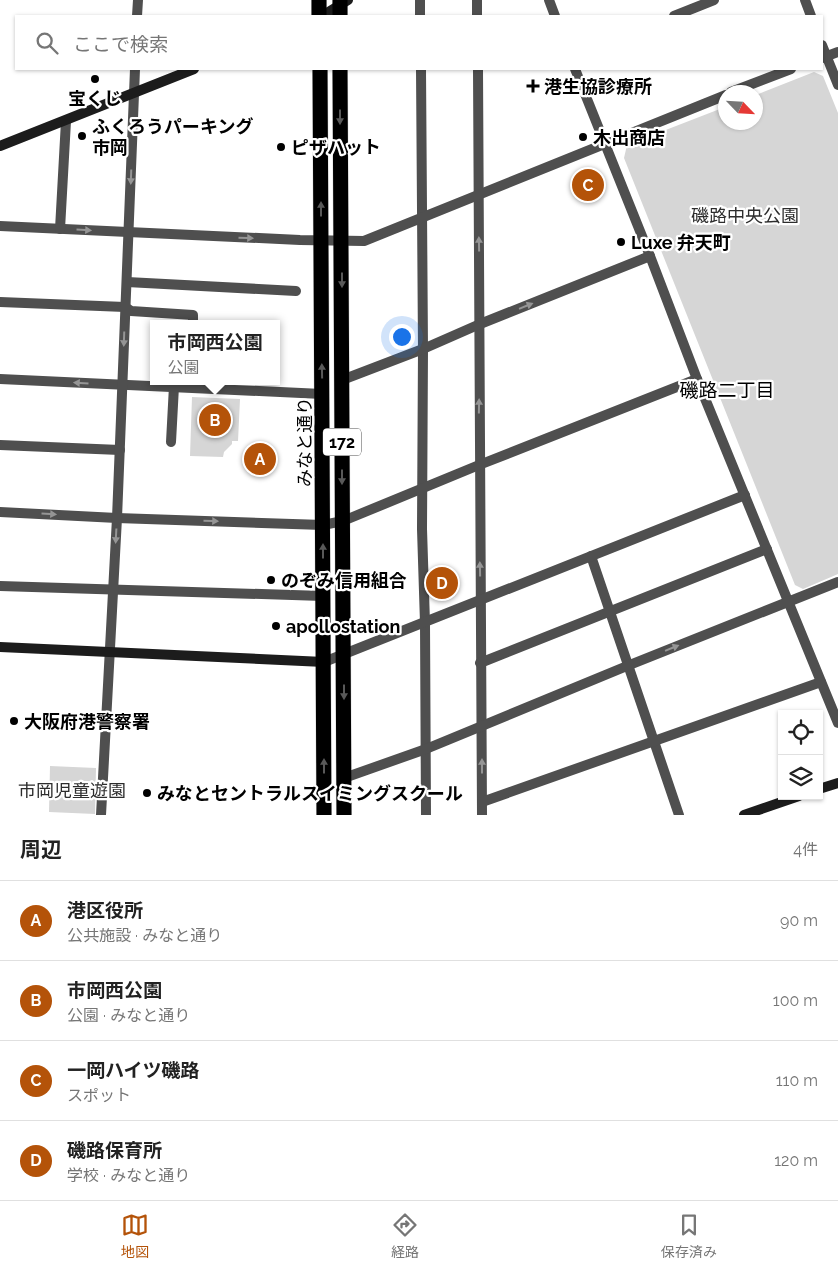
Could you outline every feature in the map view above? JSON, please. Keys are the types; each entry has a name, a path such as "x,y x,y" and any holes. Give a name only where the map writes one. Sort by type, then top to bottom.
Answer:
{"highway":[{"path":"319,0 320,15"},
{"name":"みなと通り","path":"320,70 324,815"},
{"name":"172","path":"340,70 344,815"}],"street":[{"path":"137,15 138,0"},
{"path":"420,0 420,15"},
{"path":"477,0 478,15"},
{"path":"548,0 555,15"},
{"path":"676,15 714,0"},
{"path":"805,0 811,15"},
{"path":"322,15 342,5"},
{"path":"838,52 824,57 838,85"},
{"path":"101,815 114,590 135,70"},
{"path":"0,146 192,70"},
{"path":"421,70 422,489 426,815"},
{"path":"478,70 482,815"},
{"path":"575,70 606,143 697,379 838,724"},
{"path":"750,85 787,70"},
{"path":"0,226 321,241 364,241 718,98"},
{"path":"60,229 66,121"},
{"path":"342,380 650,256"},
{"path":"127,282 296,291"},
{"path":"0,302 125,307 131,311 193,315 193,320"},
{"path":"0,379 122,385 182,385"},
{"path":"0,512 323,525 343,521 697,379"},
{"path":"204,385 322,394"},
{"path":"171,442 174,386"},
{"path":"0,445 120,450"},
{"path":"0,647 324,662 745,495"},
{"path":"480,663 767,549"},
{"path":"591,556 626,666 678,815"},
{"path":"344,778 426,749 626,666 838,582"},
{"path":"0,586 323,596"},
{"path":"482,802 821,682"},
{"path":"823,788 838,783"},
{"path":"744,815 787,800"}],"green space":[{"name":"磯路中央公園","path":"814,72 823,76 838,113 838,574 803,589 795,585 624,158 627,145 718,110 718,130 763,130 763,92"},
{"path":"192,397 240,399 238,441 232,441 232,444 224,452 223,457 190,456"},
{"name":"市岡児童遊園","path":"50,766 96,768 95,814 49,812"}],"place":[{"name":"宝くじ","path":"95,79"},
{"name":"港生協診療所","path":"533,86"},
{"name":"ふくろうパーキング 市岡","path":"82,136"},
{"name":"木出商店","path":"583,137"},
{"name":"ピザハット","path":"281,147"},
{"name":"一岡ハイツ磯路","path":"588,185"},
{"name":"Luxe 弁天町","path":"621,242"},
{"name":"市岡西公園","path":"215,420"},
{"name":"港区役所","path":"260,459"},
{"name":"のぞみ信用組合","path":"271,580"},
{"name":"磯路保育所","path":"442,583"},
{"name":"apollostation","path":"276,626"},
{"name":"大阪府港警察署","path":"14,721"},
{"name":"みなとセントラルスイミングスクール","path":"147,793"}],"district":[{"name":"磯路二丁目","path":"727,390"}]}
